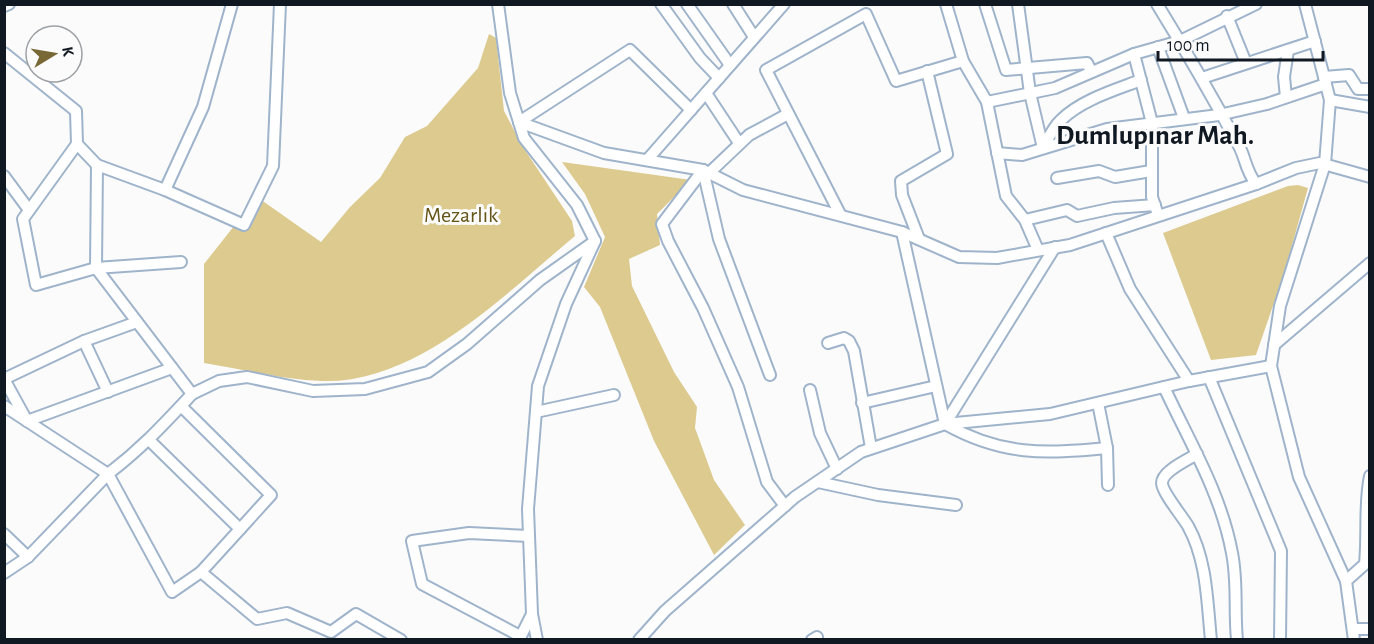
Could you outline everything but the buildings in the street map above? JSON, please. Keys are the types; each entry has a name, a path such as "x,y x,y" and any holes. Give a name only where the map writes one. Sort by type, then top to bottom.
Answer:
{"street":[{"path":"165,190 203,107 232,4"},
{"path":"77,144 97,165 165,190 244,225 273,166 280,4"},
{"path":"498,4 510,93 524,138 577,205 595,241"},
{"path":"661,4 700,58 719,78"},
{"path":"687,4 730,65"},
{"path":"733,4 754,37"},
{"path":"946,4 963,61 987,102 1006,196 1025,220 1038,250"},
{"path":"985,4 1006,70 1087,63 1092,71"},
{"path":"1157,4 1202,78 1219,115 1240,147 1246,170 1256,184"},
{"path":"987,102 1054,88 1134,54 1180,41 1227,16 1256,4"},
{"path":"1305,4 1330,100 1325,164 1280,306 1271,366 1299,477 1346,581 1353,634 1370,629"},
{"path":"1018,5 1029,68 1030,93 1043,148"},
{"path":"647,160 780,6"},
{"path":"840,214 766,70 866,14 896,81 963,61"},
{"path":"1227,16 1246,63"},
{"path":"1202,78 1315,41"},
{"path":"1158,47 1184,118"},
{"path":"519,122 630,50 692,110"},
{"path":"1286,97 1284,78 1288,50"},
{"path":"4,53 76,111 77,144 23,219 36,285 96,268 181,262"},
{"path":"1134,54 1152,123 1154,149 1151,171 1156,210"},
{"path":"919,239 902,195 901,181 947,154 927,71"},
{"path":"997,153 1022,155 1107,129 1219,115 1286,97 1325,81 1349,75 1358,89 1370,89"},
{"path":"1043,148 1059,122 1067,115 1110,91 1141,80"},
{"path":"706,93 739,143"},
{"path":"1330,100 1370,107"},
{"path":"785,506 767,482 738,387 662,224 706,172 739,143 788,114"},
{"path":"519,122 604,153 706,172 743,190 902,232 960,256 997,258 1055,247 1106,233 1156,210 1256,184 1296,168 1325,164 1370,177"},
{"path":"97,165 96,268 192,394"},
{"path":"1057,178 1099,171 1115,177 1151,171"},
{"path":"706,172 720,238 770,375"},
{"path":"4,176 29,210"},
{"path":"1025,220 1067,210 1077,216 1114,208 1156,210"},
{"path":"902,232 945,424 972,439 1031,453 1107,448"},
{"path":"1106,233 1130,289 1189,381"},
{"path":"4,573 28,557 108,474 149,440 192,394 219,381 247,377 313,391 365,389 428,372 467,344 540,280 595,241"},
{"path":"537,639 532,614 528,509 537,386 562,314 595,241"},
{"path":"945,424 1055,247"},
{"path":"1274,345 1370,263"},
{"path":"27,421 4,379 84,341 137,322"},
{"path":"828,343 844,339 849,341 854,351 871,448"},
{"path":"84,341 108,392"},
{"path":"639,639 665,611 785,506 871,448 945,424 1050,414 1189,381 1271,366"},
{"path":"27,421 172,368"},
{"path":"1209,377 1281,551 1280,639"},
{"path":"862,403 936,386"},
{"path":"1164,387 1197,454 1224,519 1238,588 1237,639"},
{"path":"810,390 820,433 837,469"},
{"path":"536,412 614,395"},
{"path":"1098,403 1107,448 1108,485"},
{"path":"4,406 108,474 171,592 201,572 271,495 181,405"},
{"path":"149,440 240,529"},
{"path":"1197,454 1164,475 1162,482 1165,493 1176,505 1198,545 1211,639"},
{"path":"1346,581 1367,563 1370,476"},
{"path":"818,482 878,495 956,505"},
{"path":"529,536 469,533 412,541 422,584 520,638 532,614"},
{"path":"4,534 28,557"},
{"path":"201,572 257,619 287,612 331,632 356,614 401,639"}],"green space":[{"name":"Mezarlık","path":"489,34 496,38 504,111 523,147 572,221 575,236 490,308 459,331 392,368 358,378 322,381 204,363 204,264 257,197 321,242 350,207 380,178 405,137 427,126 478,68"},
{"path":"562,162 691,180 657,214 660,245 629,259 632,286 674,372 697,407 695,428 714,480 745,525 714,555 654,441 600,307 584,287 605,237 585,194"},
{"path":"1298,185 1308,188 1284,274 1256,355 1211,360 1163,233 1288,186"}],"district":[{"name":"Dumlupınar Mah.","path":"1155,136"}]}
